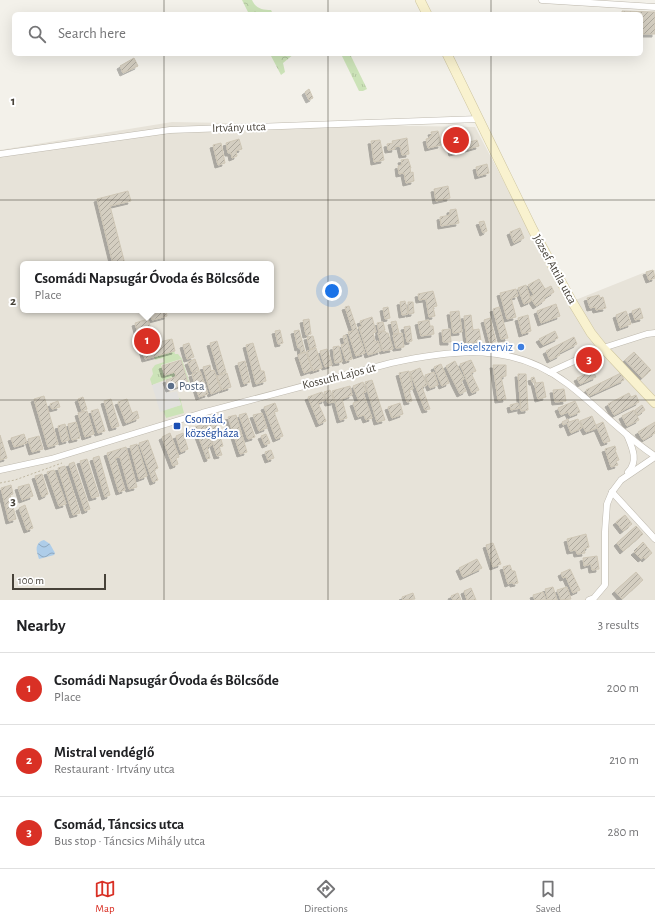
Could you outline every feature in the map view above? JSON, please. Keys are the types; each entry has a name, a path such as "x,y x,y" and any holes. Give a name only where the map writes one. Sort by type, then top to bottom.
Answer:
{"main road":[{"path":"420,0 426,12"},
{"name":"József Attila utca","path":"448,56 533,230 567,293 591,332 603,348 655,403"}],"street":[{"path":"542,0 655,7"},
{"name":"Irtvány utca","path":"0,154 170,130 479,119"},
{"path":"550,372 603,348 647,334 655,333"},
{"name":"Kossuth Lajos út","path":"0,470 51,459 276,392 414,358 474,352 498,353 521,358 540,366 568,384 655,457"},
{"path":"593,599 605,585 605,532 607,504 612,492 632,468 635,459 626,433"},
{"path":"621,480 655,457"},
{"path":"612,492 655,539"}],"path":[{"path":"0,483 15,480 66,461"}],"shaded area":[{"path":"172,122 475,127 568,303 643,273 655,270 655,600 0,600 0,150"},
{"path":"166,381 169,393 177,391 181,405 160,412 152,385"}],"green space":[{"path":"242,0 252,0 258,7 271,10 272,12 248,12"},
{"path":"271,56 292,56 283,63 285,72 281,75"},
{"path":"342,56 351,56 367,89 359,91"},
{"path":"174,351 175,354 178,354 182,359 192,391 187,392 185,386 182,387 189,384 181,359 161,365 164,376 174,373 175,376 152,385 150,379 153,374 152,369 155,365 164,362 163,358 155,360 154,357"},
{"path":"179,398 184,413 166,418 163,410 181,405"}],"water":[{"path":"44,540 50,544 55,553 54,555 39,559 37,545"}],"building":[{"path":"622,11 655,12 655,34 643,34 643,12"},
{"path":"134,58 138,66 123,73 120,66"},
{"path":"309,89 313,98 309,100 305,92"},
{"path":"459,129 461,138 463,137 465,150 452,153 446,133"},
{"path":"438,131 441,145 428,148 426,139 432,136 431,132"},
{"path":"407,138 409,154 402,155 400,146 394,147 395,149 388,150 387,144 393,143 392,141"},
{"path":"239,139 242,149 236,151 237,156 232,158 231,153 228,153 226,143"},
{"path":"380,140 384,160 374,162 371,141"},
{"path":"477,140 479,146 468,149 466,143"},
{"path":"221,143 225,163 218,165 213,145"},
{"path":"408,159 411,173 413,172 414,181 406,183 404,173 399,174 398,166 402,165 401,160"},
{"path":"487,164 489,173 478,176 476,167"},
{"path":"448,186 450,198 436,201 434,189"},
{"path":"128,191 131,201 110,206 124,261 112,261 97,199"},
{"path":"456,209 459,223 441,226 440,217 450,215 450,210"},
{"path":"484,221 487,231 483,233 479,222"},
{"path":"520,228 524,238 514,243 510,232"},
{"path":"653,270 655,278 649,280 646,272"},
{"path":"539,279 545,289 551,286 554,292 544,298 545,300 536,306 530,297 534,295 528,285"},
{"path":"526,285 531,301 524,304 518,288"},
{"path":"516,289 518,296 511,298 516,317 507,319 500,293"},
{"path":"433,291 437,306 433,307 435,316 429,317 426,299 419,300 418,294"},
{"path":"599,295 600,298 603,297 606,308 596,310 595,307 590,308 587,298"},
{"path":"405,301 408,314 402,315 400,302"},
{"path":"408,302 413,302 414,313 409,314"},
{"path":"556,304 560,316 541,323 537,311"},
{"path":"349,306 365,353 356,356 348,332 353,331 345,307"},
{"path":"388,307 390,318 385,319 383,308"},
{"path":"499,307 508,338 501,339 493,309"},
{"path":"640,308 643,318 635,320 632,311"},
{"path":"459,311 462,332 453,333 450,312"},
{"path":"626,311 631,324 620,328 616,315"},
{"path":"150,313 166,313 167,316 152,320"},
{"path":"471,315 473,330 479,329 481,341 467,343 464,316"},
{"path":"528,315 531,331 522,334 518,318"},
{"path":"372,317 376,332 373,333 375,342 378,341 381,351 368,355 359,327 362,326 360,321"},
{"path":"490,318 496,341 490,343 484,320"},
{"path":"148,319 155,343 172,339 175,351 145,359 135,323"},
{"path":"309,319 311,334 306,335 303,320"},
{"path":"429,320 430,326 433,326 434,334 421,336 418,322"},
{"path":"396,321 399,333 394,334 391,322"},
{"path":"383,322 385,330 379,332 377,323"},
{"path":"410,326 412,341 407,342 404,327"},
{"path":"450,329 451,342 443,342 442,330"},
{"path":"280,330 283,343 278,344 275,331"},
{"path":"299,330 305,352 301,353 300,347 298,348 294,331"},
{"path":"385,331 388,333 393,349 383,351 378,333"},
{"path":"555,331 558,338 543,345 539,339"},
{"path":"402,333 404,347 396,348 393,335"},
{"path":"346,335 352,359 346,361 341,345 345,344 343,336"},
{"path":"313,336 316,347 310,349 307,337"},
{"path":"574,337 577,344 559,353 560,355 550,360 546,351"},
{"path":"217,341 226,372 219,374 210,343"},
{"path":"189,343 194,357 187,359 183,345"},
{"path":"253,343 261,371 264,371 266,381 256,384 246,345"},
{"path":"339,346 342,362 335,363 333,347"},
{"path":"316,348 322,368 313,371 307,351"},
{"path":"327,349 332,365 325,367 320,351"},
{"path":"306,352 312,370 304,373 298,355"},
{"path":"634,352 651,370 642,378 625,360"},
{"path":"195,359 199,370 192,372 188,362"},
{"path":"181,360 188,383 169,389 166,380 176,377 175,372 165,375 162,366"},
{"path":"471,360 476,371 471,373 479,390 472,393 460,364"},
{"path":"245,361 250,382 244,384 238,363"},
{"path":"455,361 464,379 461,381 466,391 460,394 446,366"},
{"path":"441,364 449,383 442,386 434,367"},
{"path":"210,365 211,371 214,370 221,390 211,394 203,367"},
{"path":"493,365 506,365 506,376 501,377 506,399 498,400"},
{"path":"420,368 427,385 422,387 430,409 425,410 410,372"},
{"path":"200,371 208,394 199,397 192,374"},
{"path":"409,371 413,389 409,390 412,401 407,402 399,373"},
{"path":"593,371 596,377 580,384 577,378"},
{"path":"434,372 438,385 430,388 425,375"},
{"path":"227,373 231,387 222,390 217,376"},
{"path":"621,373 624,380 589,396 586,390"},
{"path":"518,374 526,374 528,410 521,411"},
{"path":"534,377 536,383 543,382 546,397 538,399 534,382 532,382 531,378"},
{"path":"372,380 385,420 377,422 365,382"},
{"path":"363,382 366,392 363,393 372,418 366,420 364,415 358,417 353,403 359,401 353,386"},
{"path":"350,386 352,395 342,399 347,418 340,420 332,391"},
{"path":"564,389 566,401 555,402 553,390"},
{"path":"330,390 334,402 328,403 324,392"},
{"path":"322,392 325,400 318,403 326,421 319,424 308,397"},
{"path":"629,393 631,397 636,395 639,402 614,415 608,404"},
{"path":"44,396 58,444 48,447 34,399"},
{"path":"83,397 87,409 82,411 78,399"},
{"path":"111,399 119,426 112,428 104,401"},
{"path":"127,399 132,413 137,411 139,418 126,423 118,402"},
{"path":"58,401 60,407 52,409 50,404"},
{"path":"575,401 580,412 570,416 568,412 561,415 558,408"},
{"path":"275,403 278,411 274,412 283,436 276,439 264,407"},
{"path":"400,403 403,414 392,418 388,407"},
{"path":"518,403 520,408 511,410 510,405"},
{"path":"642,405 645,410 638,415 635,410"},
{"path":"98,409 105,431 98,433 91,411"},
{"path":"634,410 639,420 627,426 622,416"},
{"path":"87,411 94,434 85,437 78,413"},
{"path":"246,413 255,437 248,439 239,415"},
{"path":"262,413 267,428 259,431 253,415"},
{"path":"236,415 247,452 240,454 228,417"},
{"path":"592,416 597,428 586,432 580,421"},
{"path":"568,419 569,422 578,419 582,428 571,433 567,423 563,425 562,422"},
{"path":"215,420 223,446 219,447 222,455 217,456 206,423"},
{"path":"76,422 80,438 72,440 68,424"},
{"path":"603,422 610,441 604,443 596,425"},
{"path":"655,422 655,433 643,440 638,432"},
{"path":"65,424 69,440 62,442 58,426"},
{"path":"204,424 212,445 207,447 210,458 207,459 195,427"},
{"path":"170,433 179,457 176,458 178,464 173,466 162,437"},
{"path":"183,433 188,449 181,452 176,436"},
{"path":"24,434 27,443 14,447 11,438"},
{"path":"266,434 270,443 265,445 261,436"},
{"path":"0,435 7,458 0,460"},
{"path":"39,436 43,449 32,452 28,439"},
{"path":"148,440 158,468 154,470 158,480 153,482 139,443"},
{"path":"137,444 147,476 139,479 130,446"},
{"path":"615,446 619,460 616,461 618,465 611,467 605,449"},
{"path":"126,447 137,487 129,489 120,457 115,458 125,490 119,492 107,453"},
{"path":"271,450 274,458 268,460 265,452"},
{"path":"99,456 110,495 105,497 93,458"},
{"path":"87,459 99,496 92,498 80,461"},
{"path":"74,462 90,509 85,511 69,464"},
{"path":"65,466 80,513 73,515 58,468"},
{"path":"54,470 66,504 59,506 47,472"},
{"path":"42,474 48,494 42,497 35,476"},
{"path":"29,484 33,496 22,500 18,487"},
{"path":"11,485 13,494 10,495 16,519 9,521 1,488"},
{"path":"25,505 33,528 27,530 19,508"},
{"path":"625,515 632,524 623,531 616,522"},
{"path":"636,526 643,534 623,551 617,543"},
{"path":"586,534 589,547 584,549 585,553 577,554 576,550 570,551 567,539"},
{"path":"643,542 652,553 645,559 644,557 641,559 634,552"},
{"path":"493,543 501,564 493,567 486,545"},
{"path":"597,556 599,569 592,570 591,564 584,566 583,558"},
{"path":"477,559 482,568 463,577 459,568"},
{"path":"510,565 512,571 515,571 518,583 513,584 513,582 508,584 503,567"},
{"path":"570,569 580,590 573,593 566,577 563,578 561,573"},
{"path":"636,572 643,580 622,599 615,591"},
{"path":"553,587 557,600 548,600 545,589"},
{"path":"567,587 571,599 561,600 557,590"},
{"path":"471,588 476,600 467,600 464,591"},
{"path":"543,592 546,600 535,600 533,595"},
{"path":"413,593 415,599 403,600 402,597"},
{"path":"458,593 461,600 453,600 451,596"}],"place":[{"name":"Mistral vendéglő","path":"456,140"},
{"name":"Csomádi Napsugár Óvoda és Bölcsőde","path":"147,341"},
{"name":"Dieselszerviz","path":"521,347"},
{"name":"Csomád, Táncsics utca","path":"589,360"},
{"name":"Posta","path":"171,386"},
{"name":"Csomád, községháza","path":"177,426"}]}
